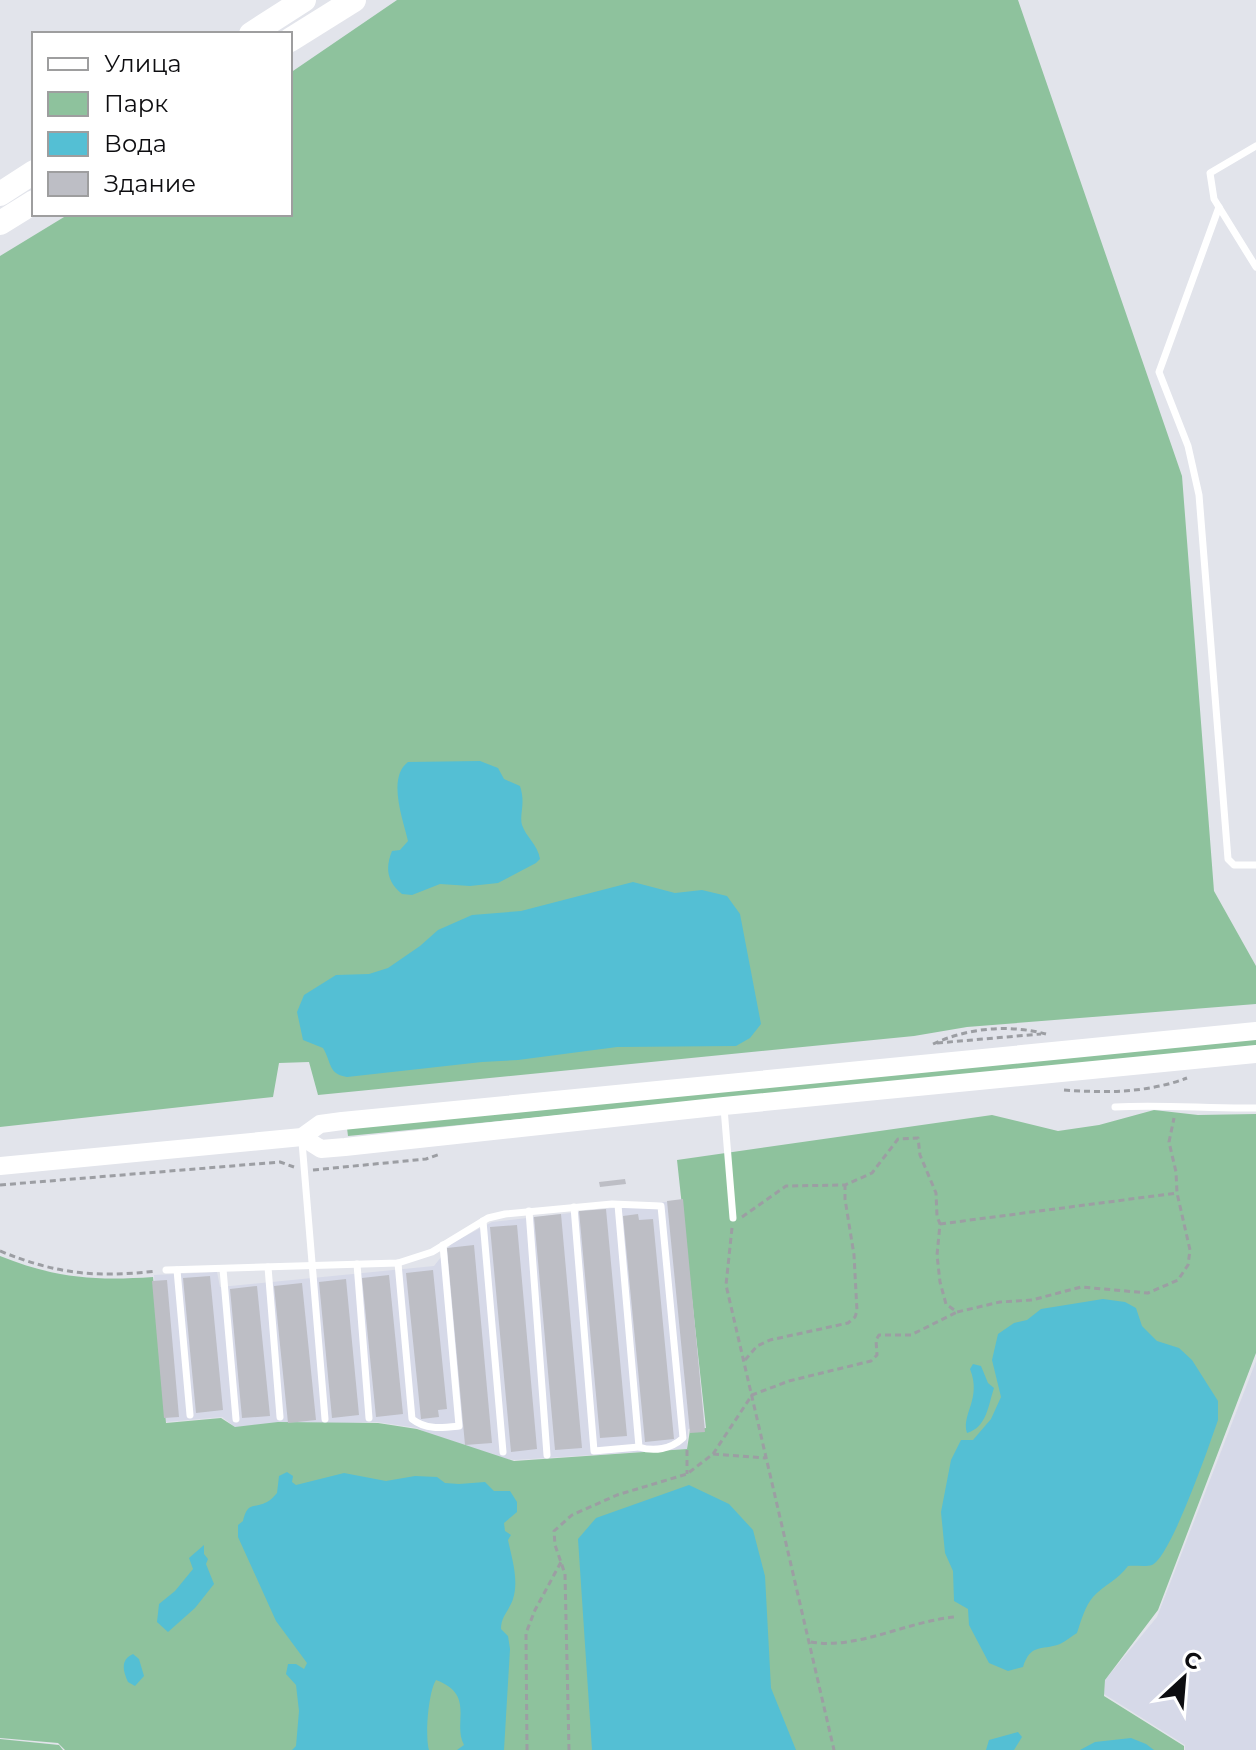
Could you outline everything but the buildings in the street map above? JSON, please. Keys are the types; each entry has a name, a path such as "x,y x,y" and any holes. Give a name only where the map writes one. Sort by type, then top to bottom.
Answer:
{"highway":[{"path":"254,32 304,0"},
{"path":"292,39 354,0"},
{"path":"0,194 32,173"},
{"path":"0,223 32,203"}],"street":[{"path":"0,1166 302,1137 320,1124 342,1121 1256,1031"},
{"path":"302,1137 321,1149 1256,1054"}],"lane":[{"path":"1256,146 1210,173 1214,199 1256,267"},
{"path":"1219,207 1159,372 1188,446 1199,495 1228,859 1234,865 1256,865"},
{"path":"724,1106 733,1218"},
{"path":"1115,1107 1256,1108"},
{"path":"302,1137 325,1419"},
{"path":"618,1205 639,1447"},
{"path":"166,1270 398,1263 432,1252 483,1221 505,1214 574,1207 661,1206 683,1438 673,1447 594,1451 574,1207"},
{"path":"529,1211 547,1455"},
{"path":"483,1221 503,1452"},
{"path":"398,1263 412,1419 420,1426 459,1426 443,1245"},
{"path":"357,1264 369,1418"},
{"path":"268,1267 280,1417"},
{"path":"223,1269 236,1419"},
{"path":"177,1270 190,1415"}],"path":[{"path":"1021,1027 1046,1034 933,1044 958,1033 974,1031 1021,1027"},
{"path":"569,1750 565,1574 555,1545 554,1531 572,1515 617,1495 687,1474 713,1454 752,1395 789,1381 871,1361 877,1355 876,1340 879,1335 911,1335 957,1312 1000,1302 1032,1300 1081,1287 1148,1293 1178,1280 1188,1265 1190,1250 1169,1142 1178,1107"},
{"path":"834,1750 726,1285 733,1218 751,1212 786,1186 845,1185 872,1173 898,1139 918,1138 920,1155 936,1193 940,1224 937,1255 940,1282 946,1304 957,1312"},
{"path":"745,1360 757,1346 770,1340 848,1323 855,1317 854,1255 846,1212 845,1185"},
{"path":"940,1224 1177,1193"},
{"path":"0,1251 37,1266 76,1273 125,1274 166,1270"},
{"path":"683,1438 688,1454 687,1474"},
{"path":"713,1454 765,1458"},
{"path":"527,1750 526,1633 561,1562"},
{"path":"811,1642 828,1645 851,1642 915,1623 955,1617"}],"shaded area":[{"path":"682,1200 705,1428 688,1429 687,1449 514,1460 467,1453 417,1428 377,1422 235,1427 222,1417 166,1422 154,1275 217,1272 220,1287 434,1266 452,1243 492,1222"},
{"path":"1256,1361 1256,1750 1185,1750 1185,1745 1104,1694 1105,1680 1157,1617"}],"green space":[{"path":"397,0 1018,0 1182,476 1214,891 1256,966 1256,1004 967,1027 914,1036 318,1095 309,1062 279,1063 273,1097 0,1127 0,256 66,216 292,216 292,72"},
{"path":"1256,1039 1256,1047 348,1136 347,1128"},
{"path":"1154,1110 1198,1115 1256,1114 1256,1353 1158,1610 1105,1680 1104,1696 1184,1746 1184,1750 65,1750 58,1743 0,1738 0,1256 39,1269 75,1276 153,1277 166,1423 221,1418 235,1427 278,1422 378,1423 417,1429 514,1461 687,1449 690,1430 706,1428 677,1160 992,1115 1058,1131 1099,1125"},
{"path":"0,1739 59,1745 63,1750 0,1750"}],"water":[{"path":"480,761 498,768 504,779 520,786 522,825 540,859 498,883 470,886 440,884 412,895 402,894 390,880 388,863 392,851 400,850 408,841 397,788 402,769 408,762"},
{"path":"633,882 675,893 702,890 727,896 740,914 761,1024 750,1038 736,1046 617,1047 347,1077 333,1070 323,1048 303,1040 297,1012 304,995 336,975 369,974 388,968 438,930 472,915 521,911"},
{"path":"1103,1299 1125,1302 1136,1308 1142,1326 1157,1341 1179,1348 1192,1360 1218,1401 1218,1420 1189,1498 1160,1557 1152,1565 1128,1566 1090,1601 1077,1633 1060,1644 1033,1651 1023,1667 1008,1671 989,1663 969,1625 968,1609 954,1601 953,1571 945,1553 941,1512 951,1460 961,1440 973,1440 991,1419 1001,1397 992,1360 998,1334 1014,1323 1027,1320 1041,1309"},
{"path":"973,1364 981,1366 988,1383 994,1388 983,1421 967,1433 974,1389 970,1369"},
{"path":"287,1472 293,1476 292,1482 296,1485 344,1473 386,1481 415,1476 437,1477 445,1483 485,1482 494,1491 510,1491 517,1502 517,1512 504,1523 505,1531 511,1535 508,1540 515,1584 513,1599 501,1629 508,1636 510,1649 504,1750 457,1750 464,1745 459,1701 456,1693 436,1680 428,1715 429,1750 292,1750 296,1746 299,1711 296,1685 286,1674 288,1664 304,1669 307,1663 276,1621 238,1537 238,1525 247,1511 272,1498 277,1493 279,1476"},
{"path":"689,1485 729,1504 753,1530 765,1576 771,1688 796,1750 592,1750 578,1539 596,1518"},
{"path":"204,1545 204,1554 208,1559 206,1564 214,1584 195,1608 168,1632 157,1622 159,1604 175,1591 193,1569 189,1558"},
{"path":"133,1654 139,1659 144,1676 135,1686 128,1682 124,1670 126,1659"},
{"path":"1018,1732 1022,1737 1014,1750 986,1750 989,1740"},
{"path":"1131,1738 1154,1750 1080,1750 1095,1742"}]}
